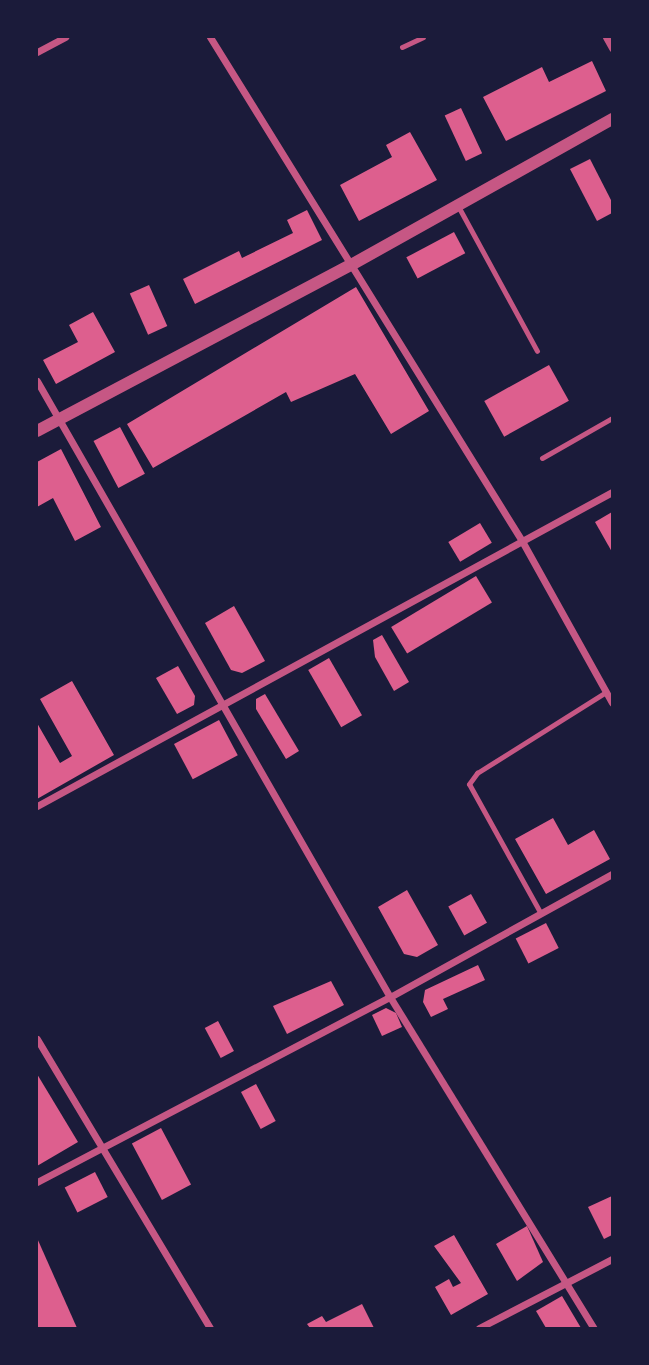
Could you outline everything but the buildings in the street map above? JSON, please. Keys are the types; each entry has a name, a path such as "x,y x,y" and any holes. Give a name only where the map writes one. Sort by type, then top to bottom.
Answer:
{"street":[{"path":"37,52 65,37"},
{"path":"210,37 522,541 612,703"},
{"path":"606,37 612,48"},
{"path":"37,431 351,265 456,203 612,119"},
{"path":"37,381 225,704 390,997 594,1328"},
{"path":"37,806 612,492"},
{"path":"37,1182 390,997 612,874"},
{"path":"37,1039 210,1328"},
{"path":"479,1328 612,1259"}],"lane":[{"path":"402,47 423,37"},
{"path":"456,203 537,351"},
{"path":"542,458 612,418"},
{"path":"540,912 469,784 477,773 606,692"}]}
